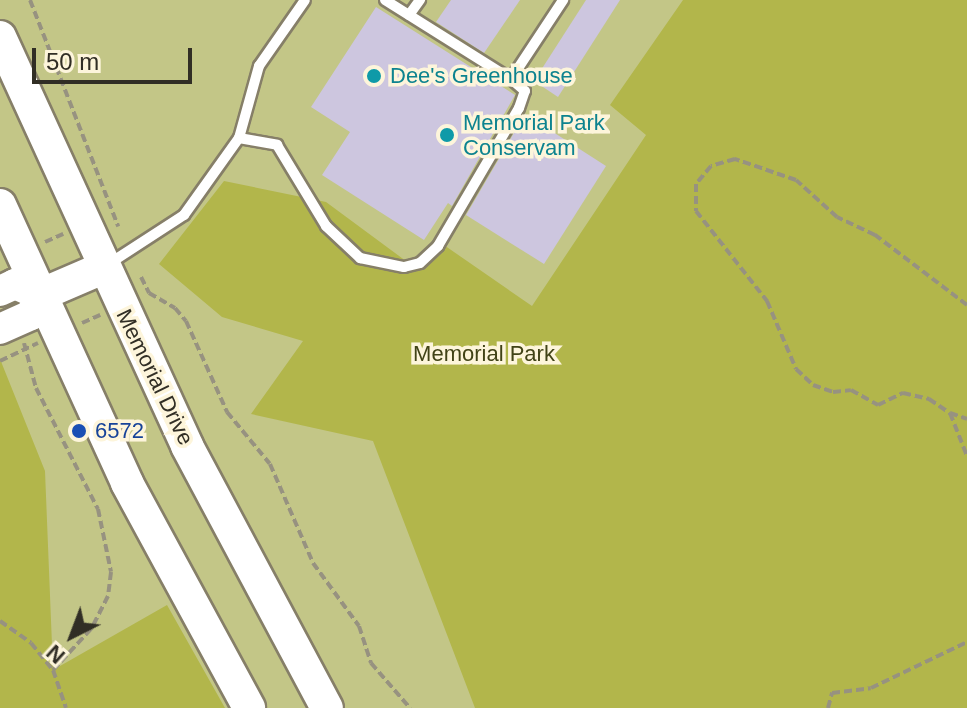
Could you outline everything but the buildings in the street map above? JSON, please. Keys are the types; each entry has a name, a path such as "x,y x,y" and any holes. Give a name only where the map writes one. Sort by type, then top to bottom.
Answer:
{"main road":[{"name":"Memorial Drive","path":"0,37 121,306 249,567 327,708"},
{"path":"0,205 40,295 49,338 249,708"},
{"path":"40,295 103,268"}],"street":[{"path":"0,291 15,284 40,295 31,315 10,332"}],"lane":[{"path":"103,268 184,215 239,138 259,66 305,0"},
{"path":"239,138 277,145 326,226 360,258 404,267 420,263 438,246 519,108 525,91 511,79 385,0"},
{"path":"409,15 420,0"},
{"path":"511,79 563,0"}],"path":[{"path":"30,0 118,228"},
{"path":"967,305 875,235 837,217 796,180 735,159 711,166 696,184 696,211 767,301 796,369 813,385 833,392 851,390 878,405 903,393 929,399 950,413 967,419"},
{"path":"21,254 83,224"},
{"path":"135,265 149,293 175,308 186,321 227,412 270,464 313,563 359,626 371,663 410,708"},
{"path":"49,338 121,306"},
{"path":"10,332 27,348 36,388 98,509 111,572 108,596 91,629 53,670"},
{"path":"0,361 27,348"},
{"path":"950,413 967,456"},
{"path":"0,621 31,643 53,670 66,708"},
{"path":"828,708 832,693 871,688 967,642"}],"green space":[{"name":"Memorial Park","path":"0,0 967,0 967,708 0,708"},
{"path":"683,0 967,0 967,708 475,708 373,441 251,414 303,341 222,317 159,264 224,181 326,202 414,267 441,243 532,306 646,135 610,105"},
{"path":"0,359 45,471 53,670 167,605 225,708 0,708"}],"place":[{"name":"Dee's Greenhouse","path":"374,76"},
{"name":"Memorial Park Conservam","path":"447,135"},
{"name":"6572","path":"79,431"}]}
